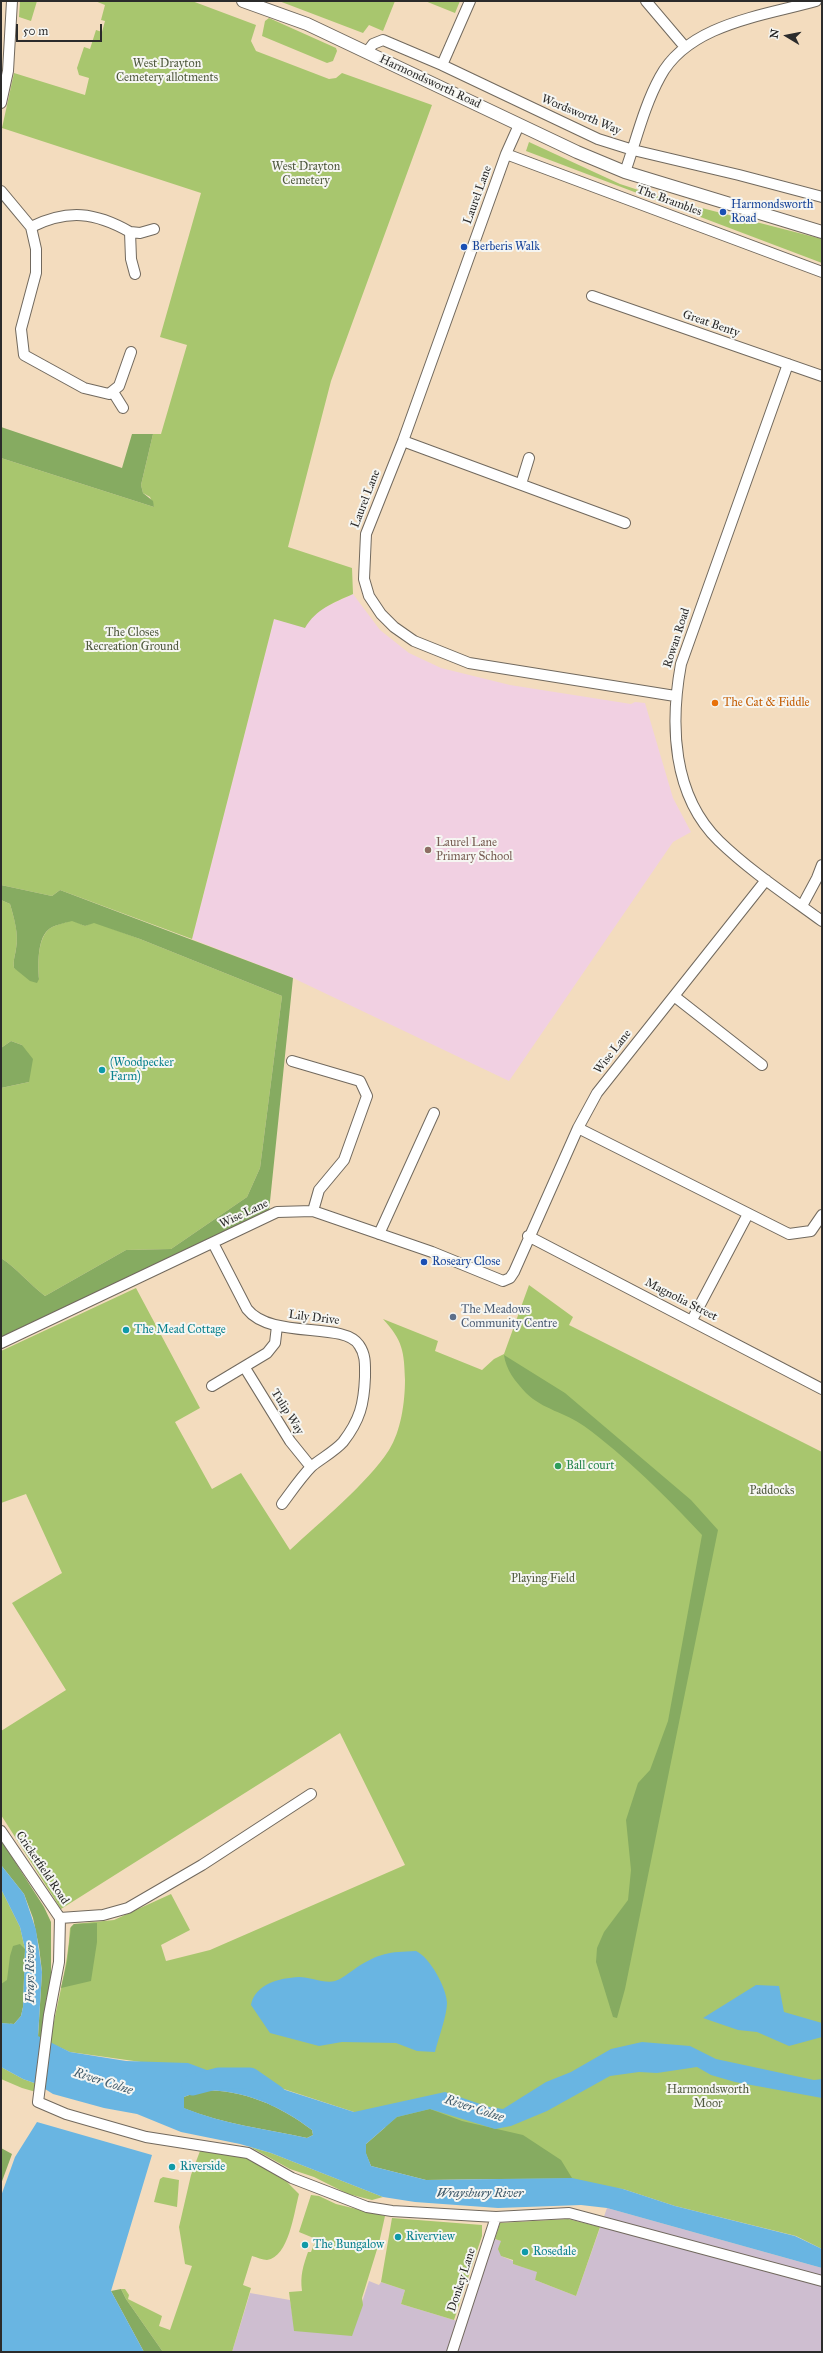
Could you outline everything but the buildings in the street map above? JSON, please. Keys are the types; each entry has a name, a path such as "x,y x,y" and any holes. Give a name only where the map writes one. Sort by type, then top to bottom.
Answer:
{"street":[{"path":"1,103 8,71 12,1"},
{"name":"Harmondsworth Road","path":"242,1 307,24 519,125 624,172 822,232"},
{"path":"442,65 470,1"},
{"path":"646,1 685,47"},
{"path":"624,172 660,77 685,47 713,30 816,1"},
{"name":"Wordsworth Way","path":"367,52 373,44 383,40 442,65 598,139 633,150 739,175 822,197"},
{"name":"Laurel Lane","path":"519,125 506,154 402,441 366,534 364,579 369,596 394,627 414,641 469,663 675,696"},
{"name":"The Brambles","path":"506,154 822,272"},
{"path":"1,191 31,227 37,261 32,291 23,314 21,330 24,355 84,388 97,392 113,392"},
{"path":"31,227 62,215 76,215 92,216 130,232 140,232 154,229"},
{"path":"130,232 131,258 135,274"},
{"name":"Great Benty","path":"592,296 822,376"},
{"path":"113,392 121,382 132,352"},
{"name":"Rowan Road","path":"788,364 680,664 675,696 675,745 686,786 698,815 718,841 766,880 822,922"},
{"path":"113,392 123,408"},
{"path":"402,441 625,523"},
{"path":"521,484 529,458"},
{"path":"802,906 822,865"},
{"name":"Wise Lane","path":"1,1343 277,1212 314,1211 503,1281 512,1275 528,1236 578,1128 597,1094 766,880"},
{"path":"674,996 762,1065"},
{"path":"292,1061 360,1081 367,1096 344,1160 319,1190 314,1211"},
{"path":"379,1234 434,1113"},
{"path":"578,1128 789,1234 810,1231 822,1215"},
{"path":"692,1320 748,1214"},
{"name":"Magnolia Street","path":"528,1236 822,1389"},
{"name":"Lily Drive","path":"213,1242 253,1317 277,1326 343,1334 359,1343 365,1359 365,1399 360,1416 342,1443 311,1467 282,1504"},
{"path":"212,1386 245,1368 267,1353 276,1338 277,1326"},
{"name":"Tulip Way","path":"245,1368 290,1441 311,1467"},
{"path":"60,1918 103,1915 128,1908 202,1865 311,1794"},
{"name":"Cricketfield Road","path":"1,1831 60,1918 59,1962 49,2015 38,2102 66,2114 146,2137 248,2154 292,2178 367,2207 392,2211 496,2217"},
{"path":"496,2217 569,2214 822,2281"},
{"name":"Donkey Lane","path":"452,2352 496,2217"}],"shaded area":[{"name":"Laurel Lane Primary School","path":"353,594 380,630 409,653 441,668 510,685 631,704 635,702 645,703 673,798 691,832 673,842 509,1081 293,978 192,939 274,619 286,622 312,616 321,609"},
{"path":"607,2208 822,2268 822,2352 232,2352 250,2293 290,2300 295,2331 361,2305 369,2281 379,2285 381,2282 405,2290 401,2304 464,2323 491,2238 501,2241 501,2256 513,2261 513,2264 538,2272 535,2280 576,2296"}],"green space":[{"path":"20,1 37,1 31,21 19,17"},
{"path":"95,1 192,1 256,25 251,41 256,51 329,79 336,78 342,73 432,105 331,381 288,547 352,568 353,594 320,611 309,621 305,628 274,619 192,939 60,890 52,896 1,885 1,458 154,507 150,497 143,493 141,485 153,434 161,434 187,345 160,337 201,193 2,128 14,73 85,95 89,78 79,75 77,68 84,47 90,49 96,30 102,32 105,21 101,20 105,5"},
{"path":"279,1 395,1 383,31 369,25 363,33"},
{"path":"425,1 460,1 455,13"},
{"path":"269,18 336,48 337,51 333,61 327,63 262,36 265,21"},
{"path":"529,142 620,184 663,198 822,239 822,263 526,151"},
{"path":"1,427 122,468 132,434 153,434 141,485 143,493 153,501 154,507 1,458"},
{"path":"1,885 52,896 60,890 293,978 269,1211 1,1339 1,1258 45,1296 126,1250 171,1249 247,1197 260,1168 282,996 140,939 94,923 85,926 72,921 59,924 44,934 39,953 39,979 37,983 30,981 14,968 17,943 16,926 10,904 1,900"},
{"path":"1,900 10,904 16,926 17,943 14,968 39,979 39,954 44,935 53,927 72,920 85,926 94,922 282,996 260,1168 247,1197 171,1249 126,1250 45,1296 1,1258 1,1088 29,1082 22,1045 11,1041 1,1048"},
{"path":"11,1041 22,1045 33,1059 29,1082 1,1088 1,1048"},
{"path":"529,1285 573,1317 569,1325 822,1452 822,2249 796,2236 675,2206 623,2189 488,2178 354,2112 250,2078 219,2078 212,2072 70,2052 50,2043 64,1972 70,1928 74,1924 114,1920 171,1894 190,1930 161,1945 166,1961 210,1950 405,1865 340,1733 61,1909 1,1815 1,1731 66,1690 12,1603 62,1573 26,1494 1,1503 1,1351 136,1288 200,1408 175,1422 212,1489 241,1473 290,1550 356,1489 380,1463 397,1434 402,1416 404,1398 404,1361 401,1347 395,1334 383,1319 438,1341 435,1351 482,1370 494,1359 504,1354"},
{"path":"504,1355 565,1393 691,1500 718,1530 625,1989 617,2018 613,2017 596,1962 597,1948 604,1932 628,1900 631,1870 626,1820 638,1783 650,1770 668,1721 702,1535 675,1506 599,1437 570,1418 539,1403 526,1393 512,1375 507,1366"},
{"path":"1,1840 44,1907 51,1922 51,1981 46,2000 43,2039 38,2037 42,1972 33,1918 24,1894 1,1865"},
{"path":"1,1889 20,1927 25,1949 10,2024 1,2023"},
{"path":"97,1923 97,1942 91,1981 61,1988 67,1962 71,1927 74,1924"},
{"path":"20,1944 25,1949 23,2007 21,2016 14,2024 1,2023 1,1984 7,1980 10,1956 13,1946"},
{"path":"1,2067 23,2079 37,2084 36,2092 1,2079"},
{"path":"202,2090 247,2096 274,2106 300,2121 312,2130 313,2135 307,2138 245,2126 198,2114 183,2108 184,2097"},
{"path":"430,2109 462,2121 523,2135 561,2160 572,2178 426,2180 371,2166 366,2154 366,2144 397,2117"},
{"path":"250,2147 271,2153 383,2197 372,2200 348,2194 314,2177 290,2169"},
{"path":"1,2148 12,2154 1,2184"},
{"path":"200,2151 247,2158 287,2182 299,2194 289,2233 281,2251 274,2257 267,2260 252,2256 243,2285 251,2288 232,2352 163,2352 126,2299 121,2289 125,2289 129,2295 128,2299 162,2316 159,2326 170,2330 192,2266 185,2264 179,2227 191,2175"},
{"path":"163,2177 179,2180 177,2207 154,2202 160,2179"},
{"path":"311,2195 319,2196 336,2204 385,2216 379,2243 362,2298 363,2305 352,2336 294,2331 289,2292 302,2291 301,2281 303,2267 308,2252 311,2252 316,2239 299,2232"},
{"path":"392,2218 482,2225 482,2236 454,2320 401,2304 405,2290 381,2282"},
{"path":"568,2219 600,2227 576,2296 535,2280 537,2272 513,2264 513,2260 501,2256 498,2249 501,2241 495,2239 500,2223"},
{"path":"121,2289 126,2299 163,2352 144,2352 111,2291"}],"water":[{"path":"1,1865 24,1894 36,1930 42,1972 38,2036 70,2052 126,2061 188,2063 212,2072 219,2078 251,2079 354,2112 445,2092 489,2107 503,2109 546,2082 571,2072 611,2049 642,2042 690,2046 716,2059 814,2080 822,2079 822,2098 735,2082 711,2075 697,2067 657,2073 639,2072 610,2076 547,2111 511,2126 495,2129 430,2109 397,2117 366,2144 366,2153 371,2166 426,2180 572,2178 623,2189 675,2206 795,2236 822,2249 822,2268 607,2208 581,2205 498,2208 415,2202 383,2197 271,2153 240,2144 181,2132 137,2114 104,2108 53,2094 37,2084 23,2079 1,2067 1,2023 14,2024 21,2016 23,2007 25,1949 20,1927 1,1889","holes":["202,2090 247,2096 274,2106 300,2121 312,2130 313,2135 307,2138 245,2126 199,2114 184,2108 184,2097"]},
{"path":"416,1951 421,1954 432,1966 441,1982 446,1997 446,2014 435,2052 417,2051 396,2043 342,2042 319,2046 270,2033 251,2005 257,1992 263,1987 276,1981 299,1977 331,1982 343,1977 364,1963 378,1956 398,1952"},
{"path":"756,1985 779,1986 784,2012 822,2023 822,2037 789,2046 757,2032 738,2030 703,2018"},
{"path":"37,2122 152,2155 111,2291 144,2352 1,2352 1,2196 15,2157"}],"waterway":[{"name":"River Colne","path":"192,2085 219,2078 250,2078 276,2096"}],"place":[{"name":"Harmondsworth Road","path":"723,212"},
{"name":"Berberis Walk","path":"464,247"},
{"name":"The Cat & Fiddle","path":"715,703"},
{"name":"Laurel Lane Primary School","path":"428,850"},
{"name":"(Woodpecker Farm)","path":"102,1070"},
{"name":"Roseary Close","path":"424,1262"},
{"name":"The Meadows Community Centre","path":"453,1317"},
{"name":"The Mead Cottage","path":"126,1330"},
{"name":"Ball court","path":"558,1466"},
{"name":"Riverside","path":"172,2167"},
{"name":"Riverview","path":"398,2237"},
{"name":"The Bungalow","path":"305,2245"},
{"name":"Rosedale","path":"525,2252"}],"park label":[{"name":"West Drayton Cemetery allotments","path":"167,71"},
{"name":"West Drayton Cemetery","path":"306,174"},
{"name":"The Closes Recreation Ground","path":"132,640"},
{"name":"Paddocks","path":"772,1491"},
{"name":"Playing Field","path":"543,1579"},
{"name":"Harmondsworth Moor","path":"708,2097"}],"water label":[{"name":"Frays River","path":"31,1973"},
{"name":"Wraysbury River","path":"480,2194"}]}
